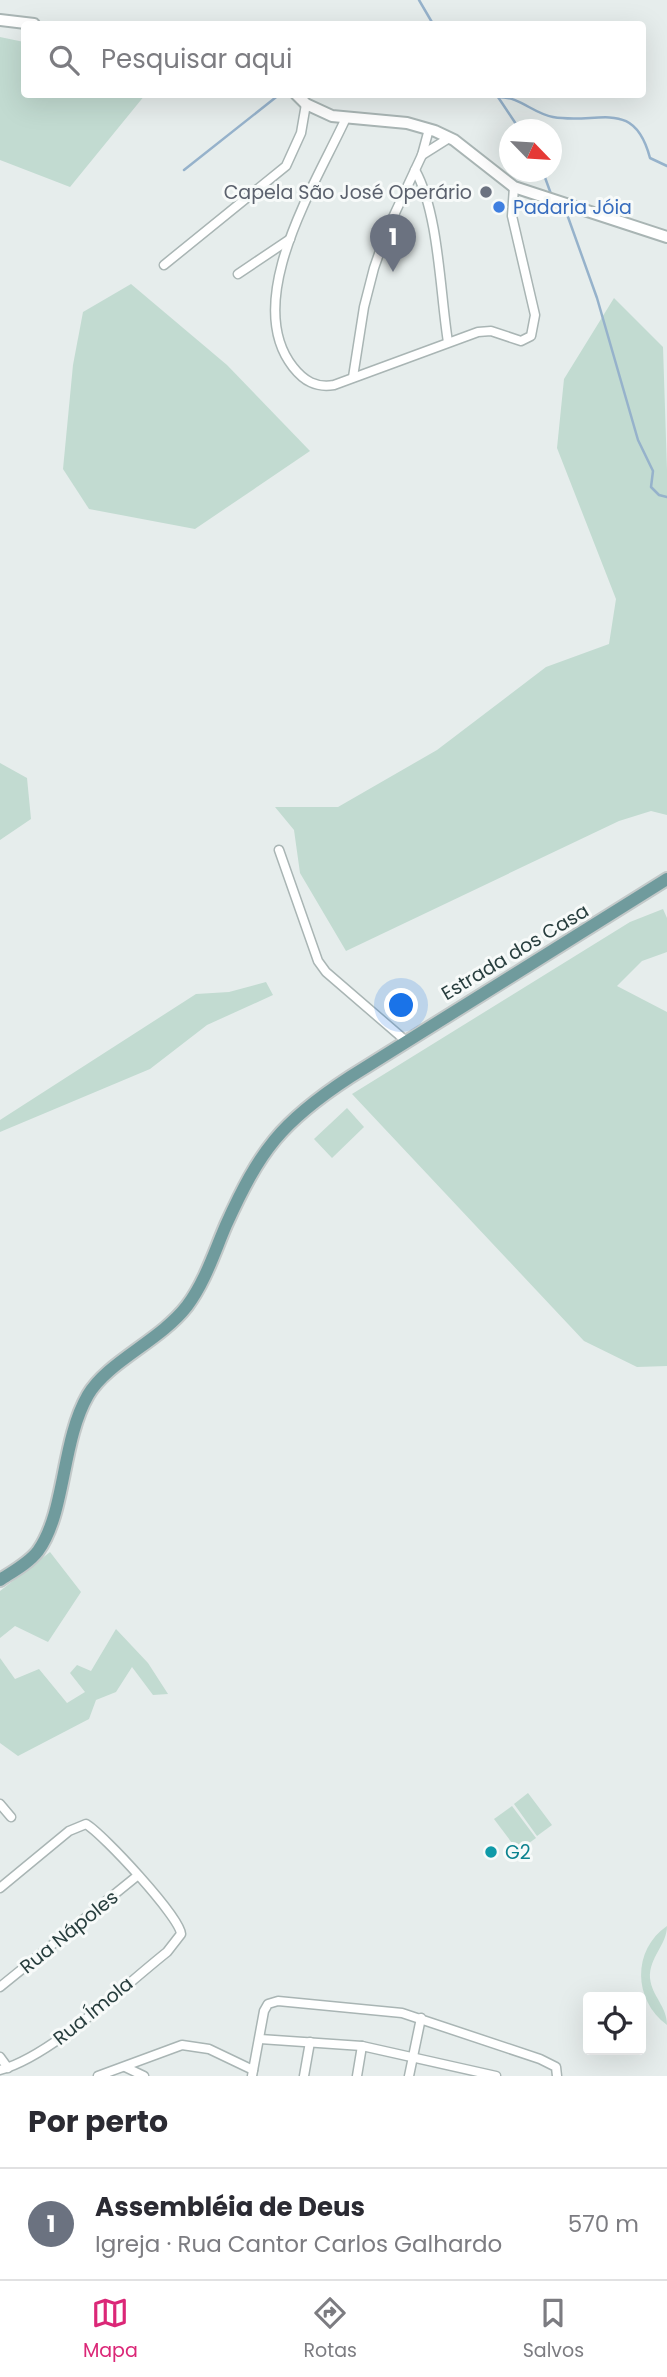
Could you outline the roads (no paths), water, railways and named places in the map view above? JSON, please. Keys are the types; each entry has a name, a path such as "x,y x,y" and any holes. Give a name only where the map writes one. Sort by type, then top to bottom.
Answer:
{"main road":[{"name":"Estrada dos Casa","path":"0,1580 33,1556 45,1538 66,1450 90,1392 114,1368 163,1331 188,1304 207,1272 243,1189 263,1153 301,1110 406,1041 667,880"}],"street":[{"path":"0,20 21,22"},
{"path":"300,98 306,104 345,120 407,124 429,129 449,138 514,187 667,237"},
{"path":"164,265 286,166 301,134 306,104"},
{"path":"345,120 290,239 277,286 275,310 284,352 303,378 318,386 334,385 448,342 485,331 522,341 534,331 535,315 512,216 514,187"},
{"path":"353,377 374,268 388,228 422,155 429,129"},
{"path":"422,155 449,138"},
{"path":"415,170 423,190 436,252 448,342"},
{"path":"238,274 290,239"},
{"path":"279,850 318,961 326,972 406,1041"},
{"path":"0,1804 11,1817"},
{"path":"0,1888 78,1825 93,1828 138,1876"},
{"name":"Rua Ímola","path":"4,2069 23,2063 50,2045 179,1940 180,1927 177,1921 138,1876"},
{"name":"Rua Nápoles","path":"0,1987 138,1876"},
{"path":"99,2076 182,2045 209,2049 253,2073 264,2011 268,2004 278,2001 421,2018 540,2059 556,2067 557,2076"},
{"path":"409,2076 421,2018"},
{"path":"260,2039 362,2046 413,2056 457,2072 496,2076"},
{"path":"304,2076 310,2042"},
{"path":"357,2076 362,2046"},
{"path":"0,2057 4,2069"},
{"path":"125,2067 144,2076"}],"waterway":[{"path":"419,0 431,21"},
{"path":"184,170 275,98"},
{"path":"499,98 513,119"},
{"path":"506,98 553,117 624,120 634,127 643,139 650,158 667,166"},
{"path":"547,182 551,194"},
{"path":"559,205 568,217 597,298 638,440 653,471 651,487 659,495 667,497"}],"place":[{"name":"Capela São José Operário","path":"486,192"},
{"name":"Padaria Jóia","path":"499,207"},
{"name":"Assembléia de Deus","path":"393,272"},
{"name":"G2","path":"491,1852"}]}
